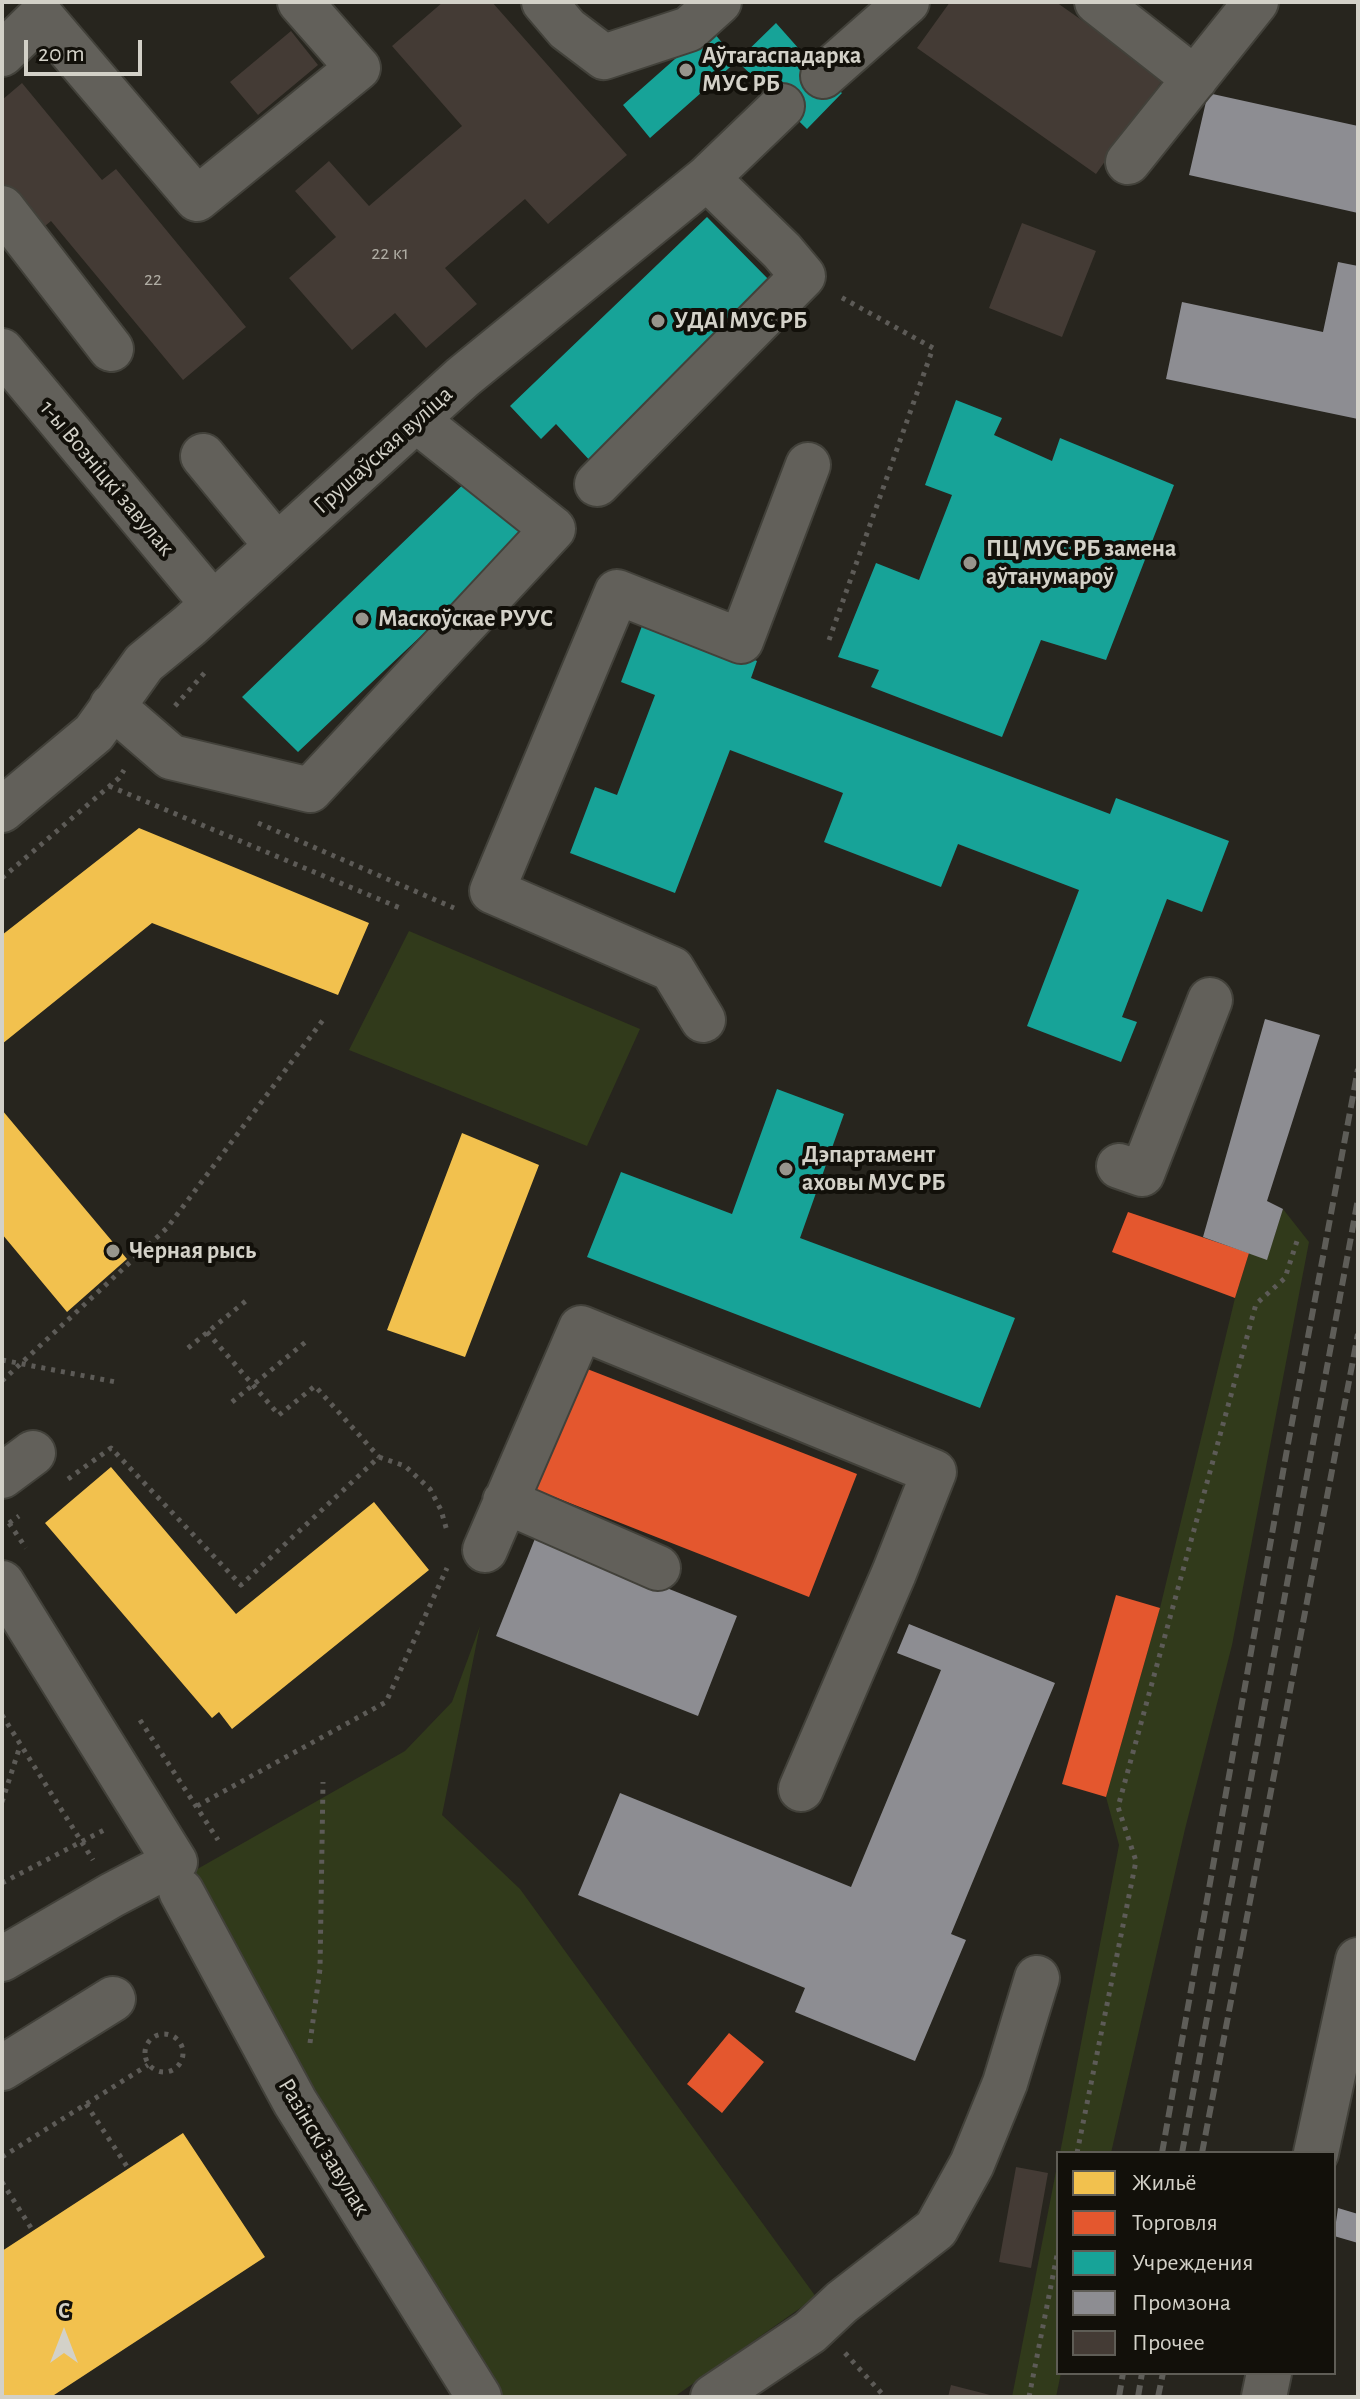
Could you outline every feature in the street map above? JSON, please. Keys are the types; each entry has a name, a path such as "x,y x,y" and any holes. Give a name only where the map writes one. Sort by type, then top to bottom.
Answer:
{"street":[{"path":"2,54 48,9 197,199 358,68 300,2"},
{"path":"544,2 567,29 604,57 689,29 719,2"},
{"path":"823,76 907,2"},
{"path":"1097,2 1195,79"},
{"path":"1128,162 1256,2"},
{"name":"Грушаўская вуліца","path":"2,810 94,733 144,663 463,377 707,178 782,106"},
{"path":"597,484 803,276 782,251 707,178"},
{"path":"2,208 111,349"},
{"name":"1-ы Возніцкі завулак","path":"2,351 213,604"},
{"path":"112,706 171,757 310,790 553,529 416,420"},
{"path":"203,456 277,546"},
{"path":"703,1020 672,969 492,891 617,592 741,641 808,465"},
{"path":"1119,1166 1142,1174 1210,1000"},
{"path":"461,1548 505,1501 581,1328 934,1472 801,1789"},
{"path":"505,1501 658,1568"},
{"name":"Разінскі завулак","path":"2,1583 143,1811 295,2102 479,2397"},
{"path":"2,1959 112,1895 178,1876"},
{"path":"1316,2151 1358,1960"},
{"path":"713,2397 810,2332 842,2302 936,2229 972,2164 989,2123 1005,2083 1037,1978"},
{"path":"2,2068 113,1999"},
{"path":"1264,2397 1269,2375"}],"path":[{"path":"803,276 933,348 829,640"},
{"path":"2,878 119,778"},
{"path":"109,786 400,908"},
{"path":"253,821 466,913"},
{"path":"2,1381 167,1228 326,1016"},
{"path":"1077,2151 1136,1861 1118,1807 1256,1304 1285,1278 1297,1241"},
{"path":"188,1348 247,1300"},
{"path":"197,1806 386,1702 461,1548 430,1489 405,1466 379,1457 315,1386 279,1415 207,1332"},
{"path":"232,1402 308,1340"},
{"path":"2,1360 116,1382"},
{"path":"32,1471 111,1448 241,1585 379,1457"},
{"path":"9,1523 22,1514"},
{"path":"2,1715 82,1840 112,1895"},
{"path":"2,1802 20,1745"},
{"path":"295,2102 312,2037 320,1969 323,1782"},
{"path":"2,1883 143,1811"},
{"path":"171,2034 181,2043 183,2056 177,2067 165,2072 148,2065 145,2047 153,2036 171,2034"},
{"path":"2,2157 148,2065"},
{"path":"86,2104 128,2168"},
{"path":"2,2182 33,2231"},
{"path":"1029,2397 1056,2260"},
{"path":"810,2332 839,2347 885,2397"}],"green space":[{"path":"409,931 640,1029 587,1146 349,1050"},
{"path":"1283,1209 1309,1242 1232,1645 1185,1829 1111,2151 1060,2151 1119,1845 1106,1797 1160,1608 1235,1298 1249,1253 1267,1259"},
{"path":"480,1626 442,1815 520,1889 816,2297 674,2397 499,2397 192,1883 171,1884 405,1751 452,1702"},
{"path":"1056,2171 1056,2375 1061,2375 1056,2397 1012,2397"}],"building: Жильё":[{"path":"139,828 369,923 338,995 152,923 2,1044 2,935"},
{"path":"2,1110 127,1259 67,1312 2,1234"},
{"path":"462,1133 539,1165 465,1357 387,1330"},
{"path":"111,1467 236,1614 374,1502 429,1570 232,1729 219,1712 212,1718 45,1523"},
{"path":"183,2133 265,2257 51,2397 2,2397 2,2251"}],"building: Торговля":[{"path":"1128,1212 1249,1253 1235,1298 1112,1252"},
{"path":"577,1365 857,1474 809,1597 529,1487"},
{"path":"1116,1595 1160,1608 1106,1797 1062,1784"},
{"path":"729,2033 764,2062 722,2113 687,2084"}],"building: Учреждения":[{"path":"776,23 842,93 807,129 737,61"},
{"path":"710,28 737,61 650,138 623,105"},
{"path":"707,217 773,284 593,464 556,424 541,439 510,406"},
{"path":"956,400 1002,418 994,435 1052,461 1060,438 1174,485 1106,660 1041,640 1002,737 871,687 879,670 838,657 876,563 919,580 952,495 925,485"},
{"path":"472,476 528,535 298,752 242,697"},
{"path":"645,618 757,661 751,678 1110,814 1116,798 1229,841 1202,912 1167,899 1122,1017 1137,1022 1121,1062 1027,1026 1079,890 958,844 941,887 824,842 843,793 730,750 675,893 570,853 595,787 617,795 655,695 621,682"},
{"path":"777,1089 844,1114 800,1238 1015,1318 980,1408 587,1257 621,1172 732,1214"}],"building: Промзона":[{"path":"1208,93 1358,126 1358,213 1189,175"},
{"path":"1338,262 1358,266 1358,419 1166,379 1182,302 1323,332"},
{"path":"1265,1019 1320,1035 1267,1201 1283,1209 1267,1260 1203,1237"},
{"path":"536,1536 737,1616 698,1716 496,1636"},
{"path":"909,1624 1055,1683 951,1934 966,1940 915,2061 795,2012 805,1988 578,1895 620,1793 851,1887 941,1670 897,1653"},
{"path":"1338,2208 1358,2214 1358,2243 1336,2237"}],"building: Прочее":[{"path":"443,2 492,2 627,155 548,224 525,199 445,268 477,304 426,348 395,313 352,350 289,278 336,237 295,191 329,161 369,206 462,126 392,46"},
{"path":"950,2 1056,2 1164,78 1096,174 917,48"},
{"path":"291,31 318,65 258,115 230,82"},
{"path":"22,83 102,180 116,169 246,327 183,380 51,221 39,231 2,187 2,100"},
{"path":"1022,223 1096,251 1062,337 989,308"},
{"path":"1016,2167 1048,2173 1031,2268 999,2262"},
{"path":"951,2385 994,2396 994,2397 948,2397"}],"railway":[{"path":"1162,2151 1358,1069"},
{"path":"1182,2151 1358,1199"},
{"path":"1202,2151 1358,1334"},
{"path":"1119,2397 1123,2375"},
{"path":"1138,2397 1142,2375"},
{"path":"1158,2397 1163,2375"}],"place":[{"name":"Аўтагаспадарка МУС РБ","path":"686,70"},
{"name":"УДАІ МУС РБ","path":"658,321"},
{"name":"ПЦ МУС РБ замена аўтанумароў","path":"970,563"},
{"name":"Маскоўскае РУУС","path":"362,619"},
{"name":"Дэпартамент аховы МУС РБ","path":"786,1169"},
{"name":"Черная рысь","path":"113,1251"}]}
